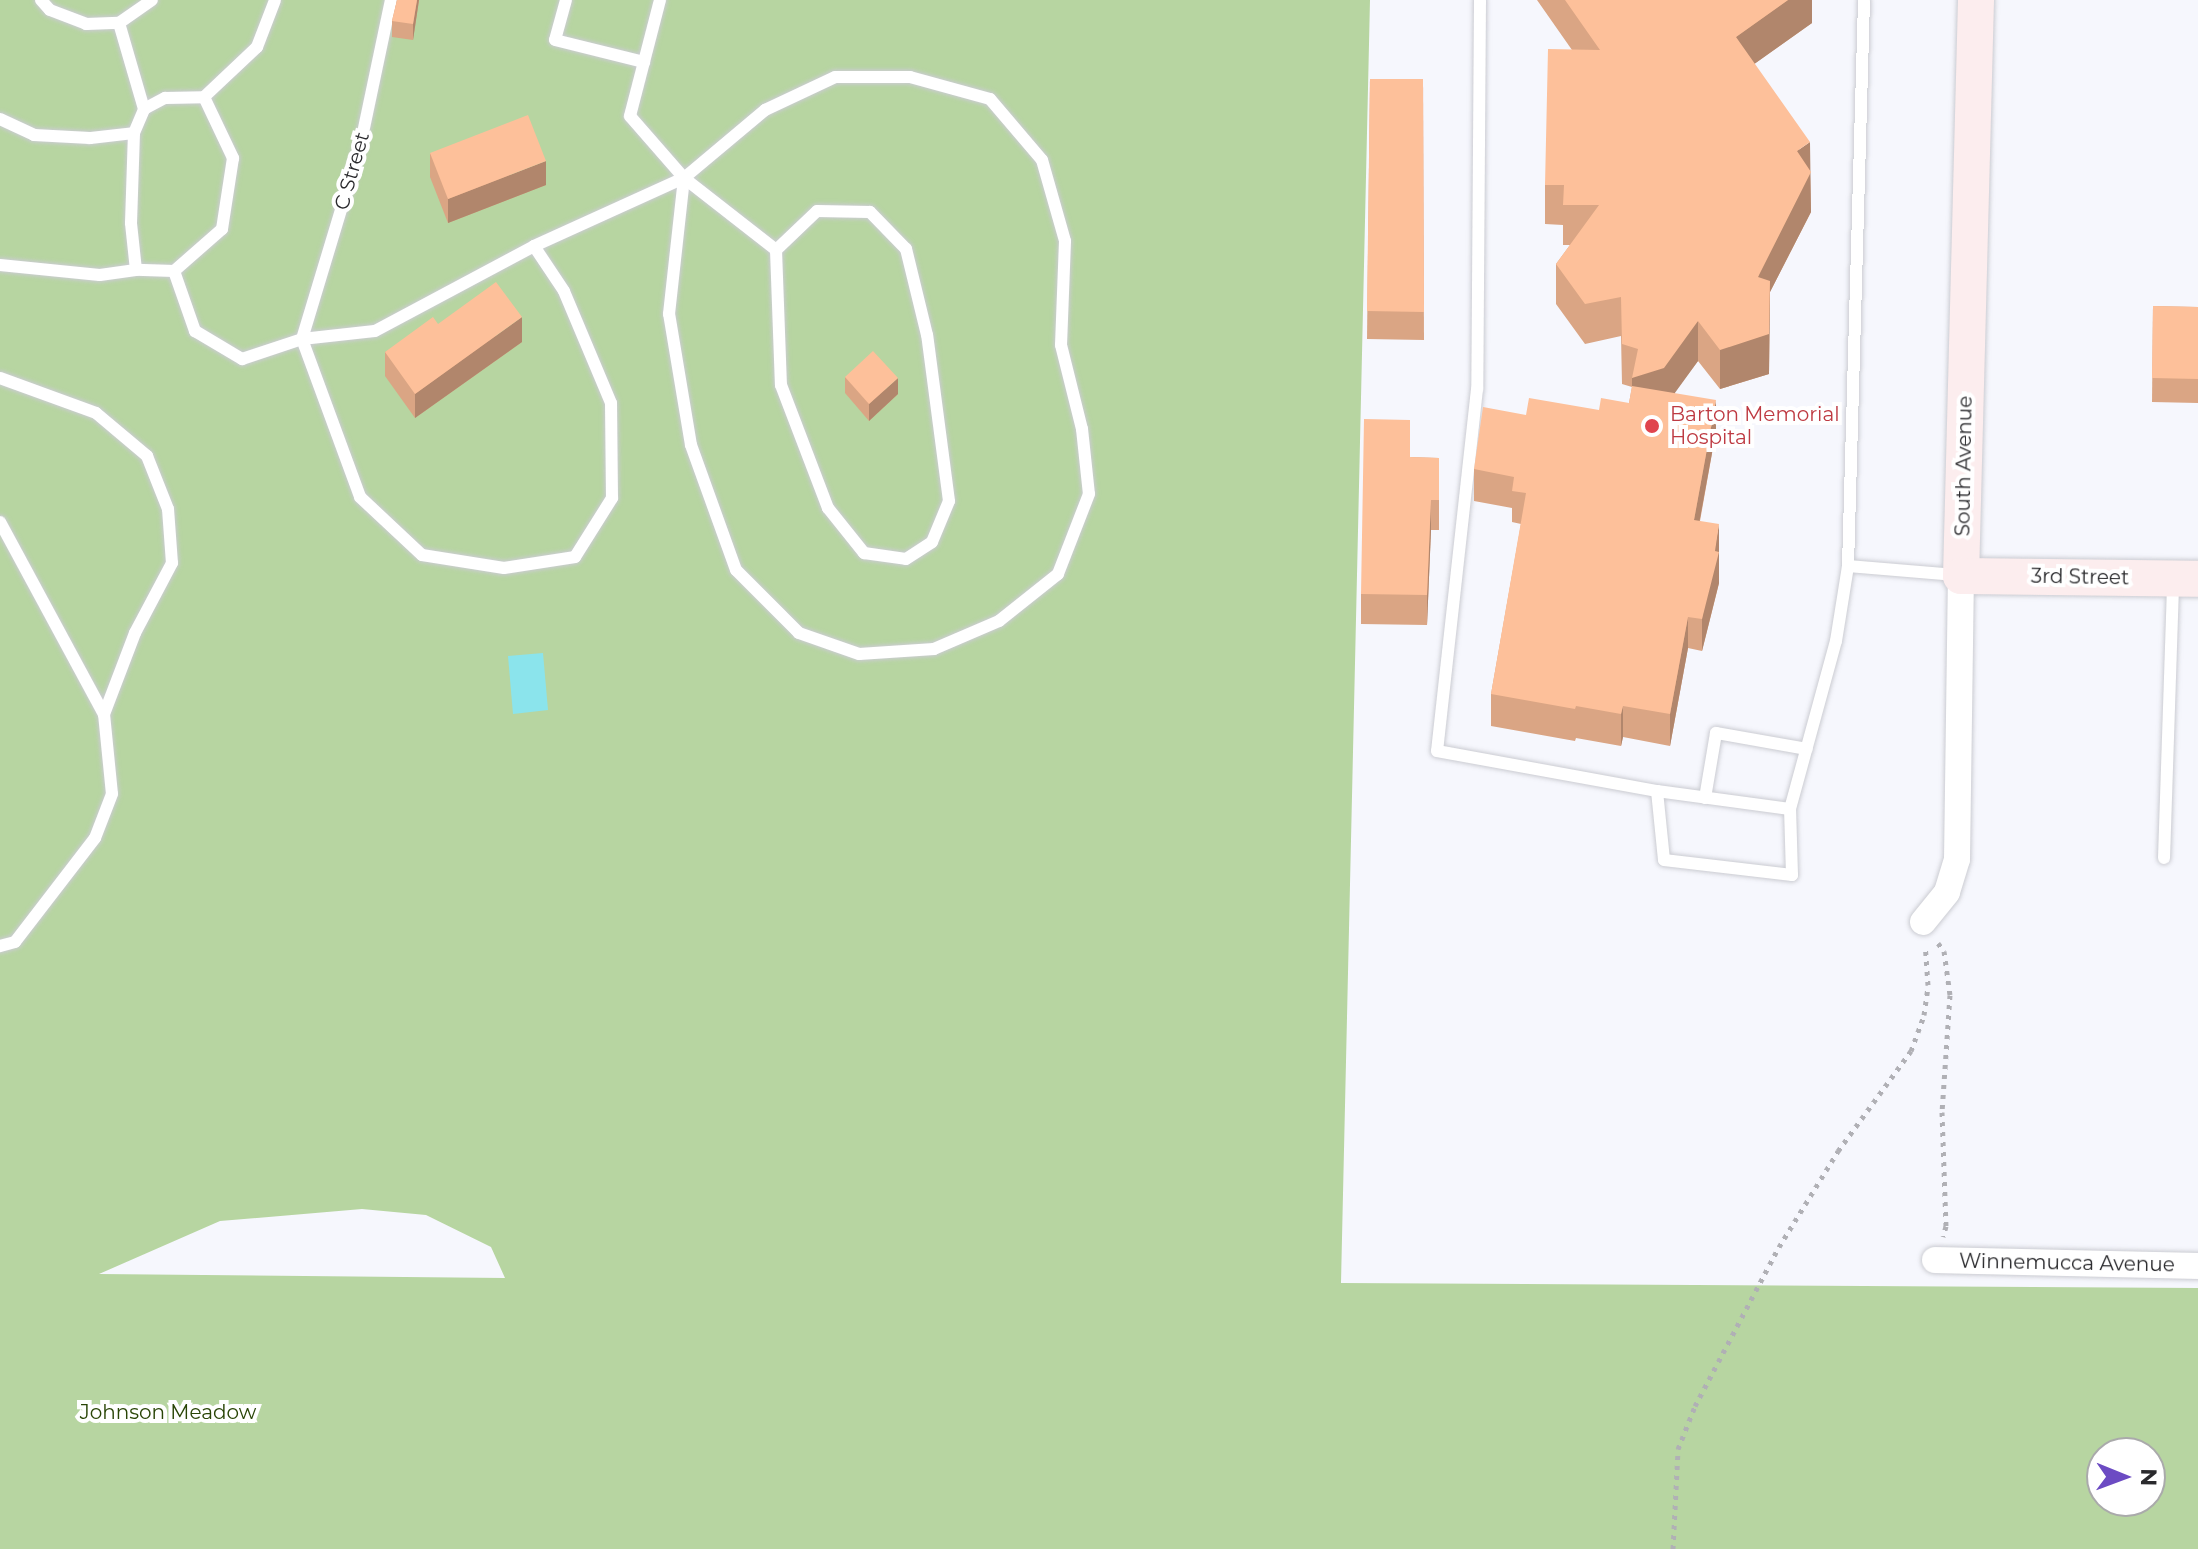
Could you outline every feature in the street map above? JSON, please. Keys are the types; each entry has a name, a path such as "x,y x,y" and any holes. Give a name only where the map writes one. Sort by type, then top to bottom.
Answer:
{"street":[{"name":"South Avenue","path":"1923,922 1947,892 1957,859 1976,0"},
{"name":"3rd Street","path":"1961,576 2186,579"},
{"name":"Winnemucca Avenue","path":"1935,1260 2198,1266"}],"lane":[{"path":"41,0 50,10 86,24 119,23 152,0"},
{"path":"144,109 165,98 204,97 257,47 275,0"},
{"name":"C Street","path":"302,339 360,147 391,0"},
{"path":"566,0 555,40 644,62"},
{"path":"660,0 630,116 684,178 776,250 781,385 828,508 864,553 906,559 932,542 949,501 927,335 906,249 870,212 817,211 776,250"},
{"path":"1480,0 1477,389 1437,751 1657,791 1790,809"},
{"path":"1657,791 1664,860 1792,875 1790,809 1836,641 1848,566 1864,0"},
{"path":"119,23 144,109 134,133 131,223 136,270"},
{"path":"174,271 195,331 242,359 302,339 375,331 534,246 684,178 765,110 835,77 910,77 990,99 1042,160 1065,241 1061,345 1082,429 1089,494 1058,574 999,621 934,649 859,654 799,633 736,570 691,445 669,314 684,178"},
{"path":"0,265 100,275 136,270 174,271 222,229 233,158 204,97"},
{"path":"0,119 34,135 90,138 134,133"},
{"path":"302,339 360,497 422,555 504,568 575,557 612,498 611,403 564,291 534,246"},
{"path":"0,378 96,413 147,456 168,509 172,563 135,633 104,714"},
{"path":"0,522 104,714 112,794 95,838 15,942 0,946"},
{"path":"1848,566 1961,576"},
{"path":"2164,858 2186,579"},
{"path":"1705,798 1716,733 1807,749"}],"path":[{"path":"1923,922 1944,951 1950,995 1942,1112 1946,1226 1935,1260"},
{"path":"1673,1549 1678,1449 1695,1406 1779,1247 1838,1151 1911,1051 1924,1015 1928,985 1923,922"}],"green space":[{"name":"Johnson Meadow","path":"0,0 1370,0 1341,1283 2198,1288 2198,1549 0,1549","holes":["362,1209 426,1215 491,1247 505,1278 99,1274 220,1221"]}],"water":[{"path":"543,653 548,710 513,714 508,656"}],"building":[{"path":"397,0 417,0 413,24 392,21"},
{"path":"1565,0 1788,0 1736,37 1810,142 1797,151 1811,172 1758,277 1770,281 1769,334 1720,350 1698,321 1664,368 1632,378 1638,349 1622,344 1621,297 1585,304 1556,264 1599,205 1563,205 1564,185 1545,185 1548,49 1600,50"},
{"path":"1370,79 1423,79 1424,312 1367,311"},
{"path":"528,115 546,161 448,199 430,153"},
{"path":"496,282 522,317 415,394 385,352 433,317 438,324"},
{"path":"2153,306 2198,307 2198,379 2152,378"},
{"path":"873,351 898,378 869,404 845,377"},
{"path":"1632,386 1716,400 1694,520 1719,524 1715,551 1719,552 1702,619 1688,617 1670,714 1623,706 1621,714 1576,706 1575,709 1491,694 1526,493 1512,491 1514,477 1474,469 1483,407 1526,415 1529,398 1599,410 1601,398 1629,403"},
{"path":"1364,419 1410,420 1410,457 1439,458 1439,500 1431,500 1427,595 1361,594"}],"place":[{"name":"Barton Memorial Hospital","path":"1652,426"}]}
